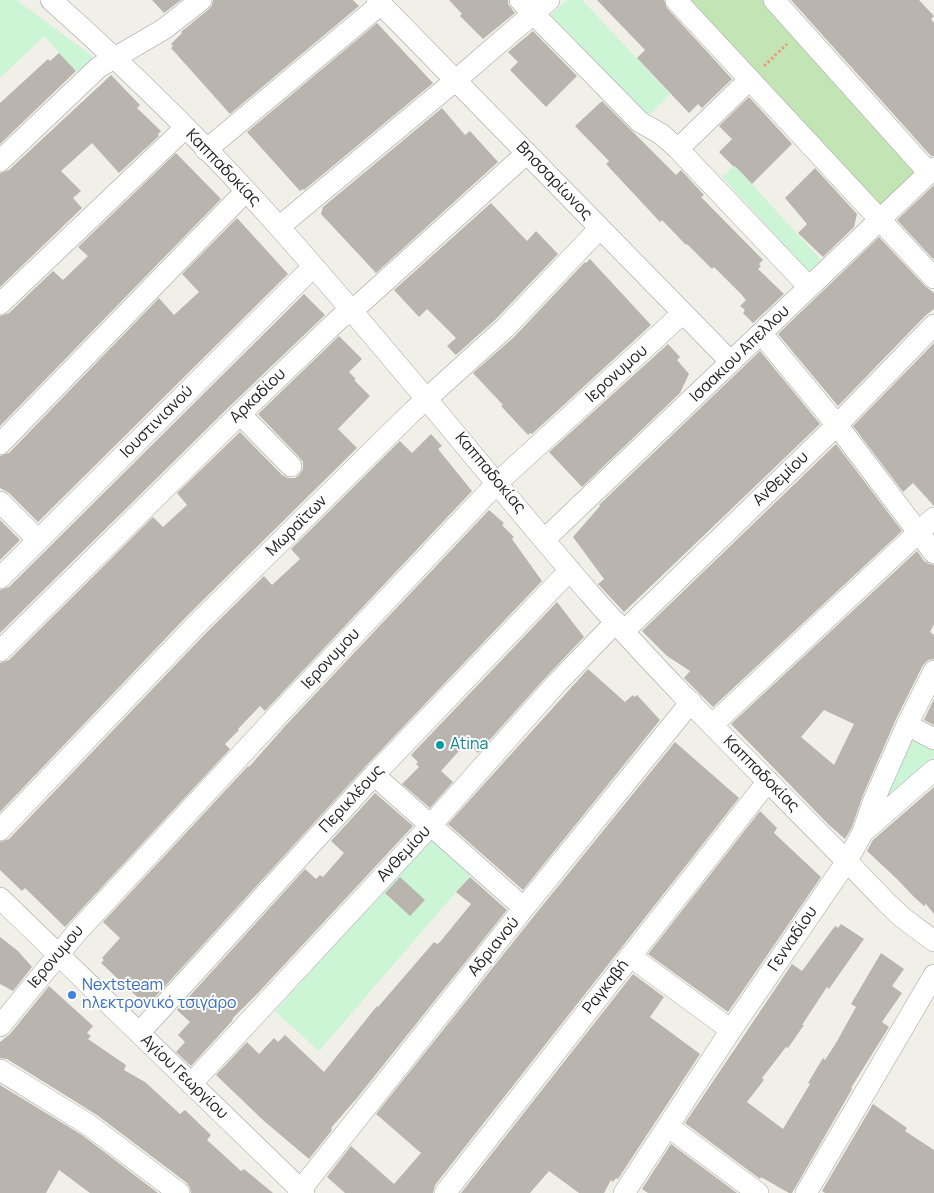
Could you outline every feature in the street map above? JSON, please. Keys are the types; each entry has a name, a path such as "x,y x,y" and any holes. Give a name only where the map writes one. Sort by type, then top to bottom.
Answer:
{"street":[{"name":"Καππαδοκίας","path":"51,0 115,58 279,227 428,399 570,570 691,702 898,913 934,941"},
{"path":"0,161 99,68 164,29 200,0"},
{"path":"676,0 934,278"},
{"path":"774,0 931,171"},
{"path":"206,150 379,2"},
{"name":"Βησσαρίωνος","path":"379,2 731,362"},
{"path":"279,227 456,80 534,4 640,122 661,134 678,149 809,287"},
{"path":"678,149 750,80"},
{"path":"0,304 185,128"},
{"name":"Αρκαδίου","path":"0,651 340,318 352,311 527,153"},
{"name":"Ισαακιου Απελλου","path":"545,539 931,171"},
{"path":"0,444 246,191"},
{"name":"Μωραϊτων","path":"0,830 196,625 413,411 505,328 600,228"},
{"name":"Ιουστινιανού","path":"0,578 313,267"},
{"name":"Ιερονυμου","path":"0,1026 58,954 277,716 497,483 683,313"},
{"name":"Ανθεμίου","path":"191,1084 430,825 556,684 837,425 934,325"},
{"path":"761,333 837,425 934,553"},
{"path":"240,414 292,466"},
{"path":"0,502 38,540"},
{"path":"712,724 934,518"},
{"name":"Περικλέους","path":"139,1033 374,775 570,570"},
{"name":"Γενναδίου","path":"624,1193 731,1030 846,861 863,832 874,800 907,725 934,671"},
{"name":"Αδριανού","path":"301,1192 524,908 691,702"},
{"path":"907,725 934,739"},
{"path":"863,832 934,770"},
{"path":"374,775 524,908"},
{"name":"Ραγκαβή","path":"445,1193 768,780"},
{"name":"Αγίου Γεωργίου","path":"0,898 301,1192"},
{"path":"630,956 731,1030"},
{"path":"806,1193 934,975"},
{"path":"0,1070 89,1125 179,1193"},
{"path":"669,1127 758,1193"}],"path":[{"path":"750,80 802,30"}],"green space":[{"path":"0,0 16,0 92,56 88,66 80,72 76,71 44,36 0,78"},
{"path":"567,0 582,0 670,94 645,119 550,15"},
{"path":"683,0 765,0 919,169 876,209"},
{"path":"735,166 821,260 809,272 722,177"},
{"path":"911,734 934,745 934,757 885,800"},
{"path":"433,836 473,872 319,1051 275,1011"}],"building":[{"path":"152,0 181,0 164,13"},
{"path":"213,0 353,0 359,6 230,114 171,48 173,46 171,44 181,32 209,9"},
{"path":"449,0 508,0 508,4 515,13 483,39 460,16 462,14"},
{"path":"597,0 664,0 667,8 732,79 702,108 698,104 689,113 637,58 645,50"},
{"path":"791,0 919,0 934,16 931,19 934,23 934,156 931,156"},
{"path":"377,23 433,83 304,190 300,191 247,132"},
{"path":"533,31 577,76 546,107 510,70 518,62 508,52"},
{"path":"59,53 76,71 0,144 0,103 48,59 50,61"},
{"path":"111,75 140,105 137,108 161,131 158,134 159,136 119,173 92,143 61,171 81,191 73,198 82,208 0,287 0,173 9,170"},
{"path":"749,97 792,144 752,184 719,152 732,139 719,126"},
{"path":"602,101 676,175 681,170 704,195 701,197 763,260 759,264 761,266 758,269 784,294 753,323 743,313 745,310 740,306 746,300 741,294 714,267 712,269 686,245 662,220 660,222 606,164 609,161 575,126"},
{"path":"442,108 465,135 470,131 498,162 376,273 321,214 323,207"},
{"path":"176,153 221,199 0,426 0,316 9,313 53,271 63,280 88,256 78,247"},
{"path":"815,168 857,214 854,227 823,257 798,233 807,224 785,198"},
{"path":"934,185 934,258 933,259 897,220"},
{"path":"491,203 527,241 536,231 558,254 496,319 456,355 447,346 456,338 427,309 419,317 394,290"},
{"path":"237,218 288,274 38,522 9,493 0,488 0,456 9,453 159,298 174,315 199,292 182,274"},
{"path":"879,237 925,286 934,293 934,309 838,406 778,334"},
{"path":"590,259 651,325 532,434 528,435 473,373 514,337"},
{"path":"304,294 325,315 0,633 0,590 9,587"},
{"path":"339,336 362,359 349,372 356,379 354,380 370,396 338,429 357,448 187,616 0,812 0,663 9,660 153,517 163,527 187,505 177,493 240,432 282,475 288,478 295,478 299,475 303,469 303,462 258,414"},
{"path":"934,343 934,506 913,483 903,492 853,426"},
{"path":"668,344 680,357 677,360 689,374 680,393 582,487 549,452"},
{"path":"760,351 820,424 624,612 598,584 604,579 573,537 599,505"},
{"path":"431,434 442,446 438,449 472,491 265,711 260,706 238,729 225,744 230,749 65,927 25,888 22,891 0,870 0,842 9,839 205,634 264,576 272,585 300,559 291,549 400,441 412,453"},
{"path":"836,444 902,531 713,707 684,678 690,671 667,656 642,631"},
{"path":"489,510 504,523 502,525 514,537 512,539 542,581 365,767 147,1006 101,963 104,960 102,958 120,938 103,922"},
{"path":"0,520 20,540 0,560"},
{"path":"917,551 924,561 934,565 934,624 930,632 934,635 934,659 928,660 923,665 896,719 863,795 852,827 845,839 828,824 731,724","holes":["824,710 854,724 834,765 801,737"]},
{"path":"557,602 584,637 478,753 467,742 441,771 453,782 430,808 402,784 419,767 416,764 418,762 411,755"},
{"path":"588,669 625,702 633,695 634,697 637,695 660,720 523,890 448,824"},
{"path":"934,699 934,725 924,720"},
{"path":"675,742 739,798 435,1185 433,1193 345,1193 327,1177 351,1146 394,1184 421,1153 376,1114"},
{"path":"934,787 934,914 926,904 924,906 867,851 873,840"},
{"path":"375,793 413,826 233,1018 191,1066 176,1052 185,1042 178,1035 190,1022 177,1010 305,869 316,879 320,875 323,877 344,853 331,841"},
{"path":"760,811 777,828 774,833 821,877 728,1012 648,954"},
{"path":"400,877 425,900 410,916 385,893"},
{"path":"470,877 507,910 331,1128 332,1130 309,1159 264,1121 216,1075 247,1042 259,1054 274,1038 278,1042 285,1035 324,1072 377,1006 434,942 437,944 440,942 471,904 456,892"},
{"path":"841,924 864,939 829,989 827,987 788,1048 786,1047 762,1078 764,1080 747,1102 783,1129 823,1058 825,1060 836,1043 856,1007 851,1004 881,953 904,969 892,986 902,993 882,1022 889,1027 851,1088 792,1193 789,1193 761,1177 760,1179 685,1123 792,964 802,971 835,926 838,928"},
{"path":"0,937 18,951 32,967 13,991 0,984"},
{"path":"633,974 664,997 650,1017 700,1054 618,1179 616,1178 613,1182 611,1180 604,1193 579,1193 549,1171 530,1193 461,1193"},
{"path":"49,986 93,1026 87,1033 91,1036 88,1039 126,1065 124,1070 145,1082 180,1114 185,1110 211,1135 207,1140 241,1171 244,1169 273,1193 191,1193 187,1183 97,1115 7,1059 0,1058 0,1042 10,1034"},
{"path":"0,1085 82,1135 158,1193 90,1193 59,1170 46,1193 0,1193"},
{"path":"873,1104 907,1128 905,1131 934,1150 934,1193 825,1193 822,1191"},
{"path":"671,1144 737,1193 648,1193 642,1189"}],"place":[{"name":"Atina","path":"440,745"},
{"name":"Nextsteam ηλεκτρονικό τσιγάρο","path":"72,995"}]}
